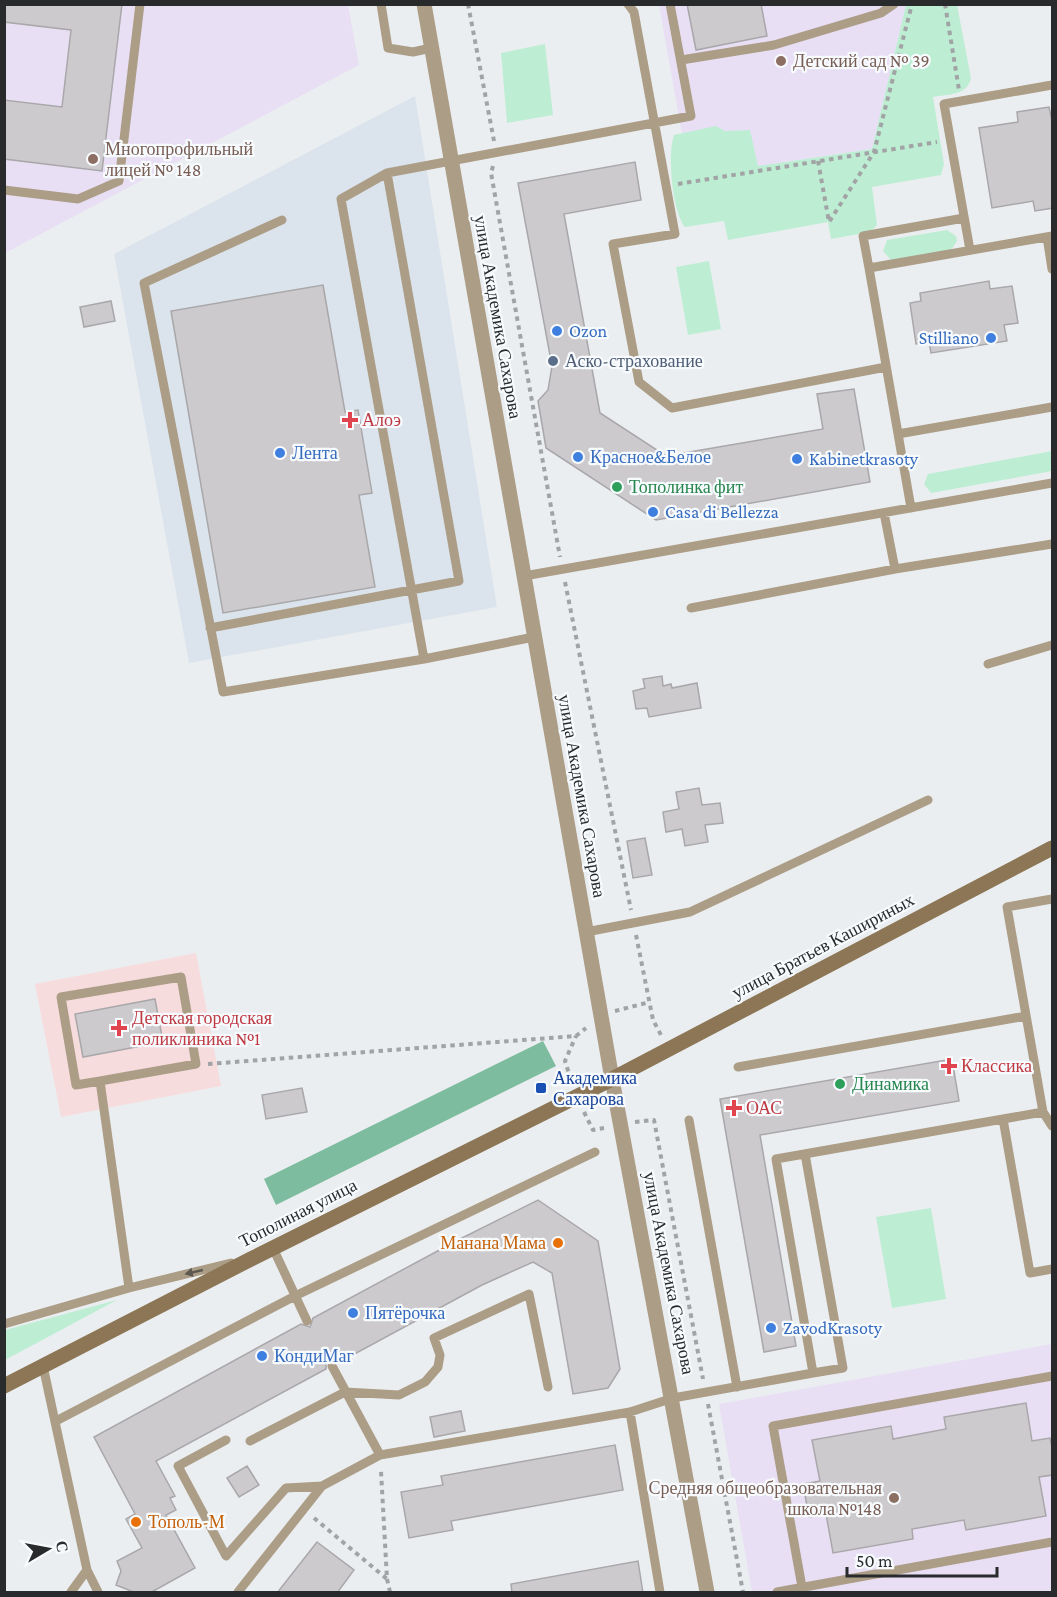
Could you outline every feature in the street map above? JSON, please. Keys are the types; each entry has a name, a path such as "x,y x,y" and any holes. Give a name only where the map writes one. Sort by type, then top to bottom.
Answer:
{"main road":[{"name":"улица Братьев Кашириных","path":"612,1079 1053,848"},
{"name":"Тополиная улица","path":"4,1386 251,1259 612,1079"}],"street":[{"name":"улица Академика Сахарова","path":"423,4 612,1079 673,1398 707,1593"}],"lane":[{"path":"4,190 78,199 119,181 140,4"},
{"path":"381,4 388,48 413,52 431,48"},
{"path":"628,4 634,12 675,234 613,244 639,382 672,408 886,367"},
{"path":"424,659 341,198 387,173 691,116 670,4"},
{"path":"681,60 774,45 881,13 894,4"},
{"path":"970,250 945,104 1053,85"},
{"path":"210,628 411,588 459,581 387,173"},
{"path":"911,508 863,236 964,218"},
{"path":"282,220 144,283 223,692 424,659 534,637"},
{"path":"869,268 1050,236 1053,268"},
{"path":"898,435 1053,407"},
{"path":"524,576 1053,483"},
{"path":"884,513 895,569"},
{"path":"691,608 895,569 1053,544"},
{"path":"988,664 1053,645"},
{"path":"586,932 690,912 928,800"},
{"path":"1053,899 1007,907 1043,1112 1053,1126"},
{"path":"181,977 196,1064 100,1081 76,1085 61,998 181,977"},
{"path":"738,1067 1026,1016"},
{"path":"100,1081 129,1288"},
{"path":"813,1373 776,1159 1043,1112"},
{"path":"1003,1119 1030,1273 1053,1269"},
{"path":"689,1120 737,1387"},
{"path":"56,1421 295,1296 595,1152"},
{"path":"238,1593 322,1486 380,1455 630,1412 673,1398 843,1368 805,1154"},
{"path":"273,1248 307,1321"},
{"path":"4,1324 129,1288 251,1259"},
{"path":"250,1441 345,1392 399,1395 425,1382 438,1367 440,1355 435,1338 529,1294 548,1387"},
{"path":"43,1366 87,1570 98,1593"},
{"path":"332,1366 380,1455"},
{"path":"802,1587 773,1426 1053,1376"},
{"path":"630,1412 660,1593"},
{"path":"226,1440 178,1466 226,1557 286,1488 322,1486"},
{"path":"777,1593 1053,1542"},
{"path":"71,1593 87,1570"}],"path":[{"path":"468,4 496,153 491,173 562,569 653,1020 668,1049"},
{"path":"818,161 829,222 874,152 912,4"},
{"path":"945,4 961,101"},
{"path":"665,186 951,140"},
{"path":"196,1064 576,1036 601,1015 650,1002"},
{"path":"592,1130 654,1120 743,1593"},
{"path":"380,1455 387,1579 390,1593"},
{"path":"303,1509 387,1579"}],"shaded area":[{"name":"Многопрофильный лицей № 148","path":"5,5 348,5 359,65 5,253"},
{"name":"Детский сад № 39","path":"659,5 906,5 872,149 758,166 684,146"},
{"path":"415,96 497,607 189,663 114,254"},
{"path":"196,953 221,1086 61,1117 35,984"},
{"name":"Средняя общеобразовательная школа №148","path":"1052,1344 1052,1592 752,1592 719,1404"}],"green space":[{"path":"906,5 957,5 971,78 969,84 961,91 933,97 944,164 941,175 872,187 877,225 870,232 831,239 828,222 728,240 724,221 685,227 677,209 672,182 671,155 674,135 716,126 725,131 750,130 758,166 872,149"},
{"path":"545,44 553,115 507,123 501,53"},
{"path":"947,230 956,236 957,241 951,250 891,260 883,251 887,240"},
{"path":"709,261 721,329 688,335 676,267"},
{"path":"1052,451 1052,471 931,493 924,484 928,474"},
{"path":"543,1041 556,1066 276,1205 264,1179"},
{"path":"931,1208 946,1299 892,1308 876,1217"},
{"path":"117,1300 5,1360 5,1330"}],"building":[{"path":"4,4 122,4 102,171 4,159 4,100 62,107 71,30 4,22"},
{"path":"687,4 761,4 767,36 696,50"},
{"path":"1049,107 1053,125 1053,208 1035,211 1033,201 992,208 979,128 1018,122 1017,112"},
{"path":"635,162 641,200 564,214 600,413 666,456 823,429 817,394 854,389 870,482 656,520 546,448 538,401 548,390 552,366 518,183"},
{"path":"989,281 990,289 1012,286 1018,323 1004,325 1007,341 931,353 929,342 916,344 910,303 921,301 920,293"},
{"name":"Лента","path":"323,285 345,412 358,410 372,493 359,495 375,587 223,613 171,311"},
{"path":"111,301 115,321 84,327 80,307"},
{"path":"662,676 663,686 671,684 672,688 697,683 701,708 649,717 647,708 636,709 633,691 645,688 643,679"},
{"path":"699,788 702,805 720,803 723,823 705,825 708,842 685,846 682,829 666,832 663,812 679,809 676,792"},
{"path":"645,838 652,875 633,878 627,841"},
{"name":"Детская городская поликлиника №1","path":"155,999 163,1042 83,1057 75,1014"},
{"path":"952,1059 959,1101 760,1135 796,1346 764,1352 720,1099"},
{"path":"302,1088 307,1112 266,1119 262,1095"},
{"path":"538,1200 598,1241 620,1369 608,1388 573,1394 552,1273 533,1262 482,1285 338,1363 329,1360 326,1363 326,1369 156,1461 175,1496 170,1498 176,1510 166,1515 195,1568 150,1593 136,1593 116,1585 121,1571 117,1561 142,1548 126,1519 135,1514 94,1437 301,1324 310,1327 313,1318"},
{"path":"1026,1403 1032,1441 1050,1438 1053,1451 1053,1475 1039,1477 1046,1516 966,1530 964,1520 912,1529 913,1539 833,1553 826,1514 809,1517 803,1484 820,1481 812,1440 891,1426 893,1439 946,1429 944,1417"},
{"path":"461,1411 465,1431 434,1437 430,1417"},
{"path":"615,1445 623,1490 451,1521 453,1530 409,1538 401,1492 443,1485 441,1476"},
{"path":"247,1466 259,1485 239,1497 227,1478"},
{"path":"317,1542 354,1570 337,1593 277,1593"},
{"path":"638,1561 643,1593 512,1593 511,1584"}],"place":[{"name":"Детский сад № 39","path":"781,61"},
{"name":"Многопрофильный лицей № 148","path":"93,159"},
{"name":"Ozon","path":"557,331"},
{"name":"Stilliano","path":"991,338"},
{"name":"Аско-страхование","path":"553,361"},
{"name":"Алоэ","path":"350,420"},
{"name":"Лента","path":"280,453"},
{"name":"Красное&Белое","path":"578,457"},
{"name":"Kabinetkrasoty","path":"797,459"},
{"name":"Тополинка фит","path":"617,487"},
{"name":"Casa di Bellezza","path":"653,512"},
{"name":"Детская городская поликлиника №1","path":"119,1028"},
{"name":"Классика","path":"949,1066"},
{"name":"Динамика","path":"840,1084"},
{"name":"Академика Сахарова","path":"541,1088"},
{"name":"ОАС","path":"734,1108"},
{"name":"Манана Мама","path":"558,1243"},
{"name":"Пятёрочка","path":"353,1313"},
{"name":"ZavodKrasoty","path":"771,1328"},
{"name":"КондиМаг","path":"262,1356"},
{"name":"Средняя общеобразовательная школа №148","path":"894,1498"},
{"name":"Тополь-М","path":"136,1522"}]}
